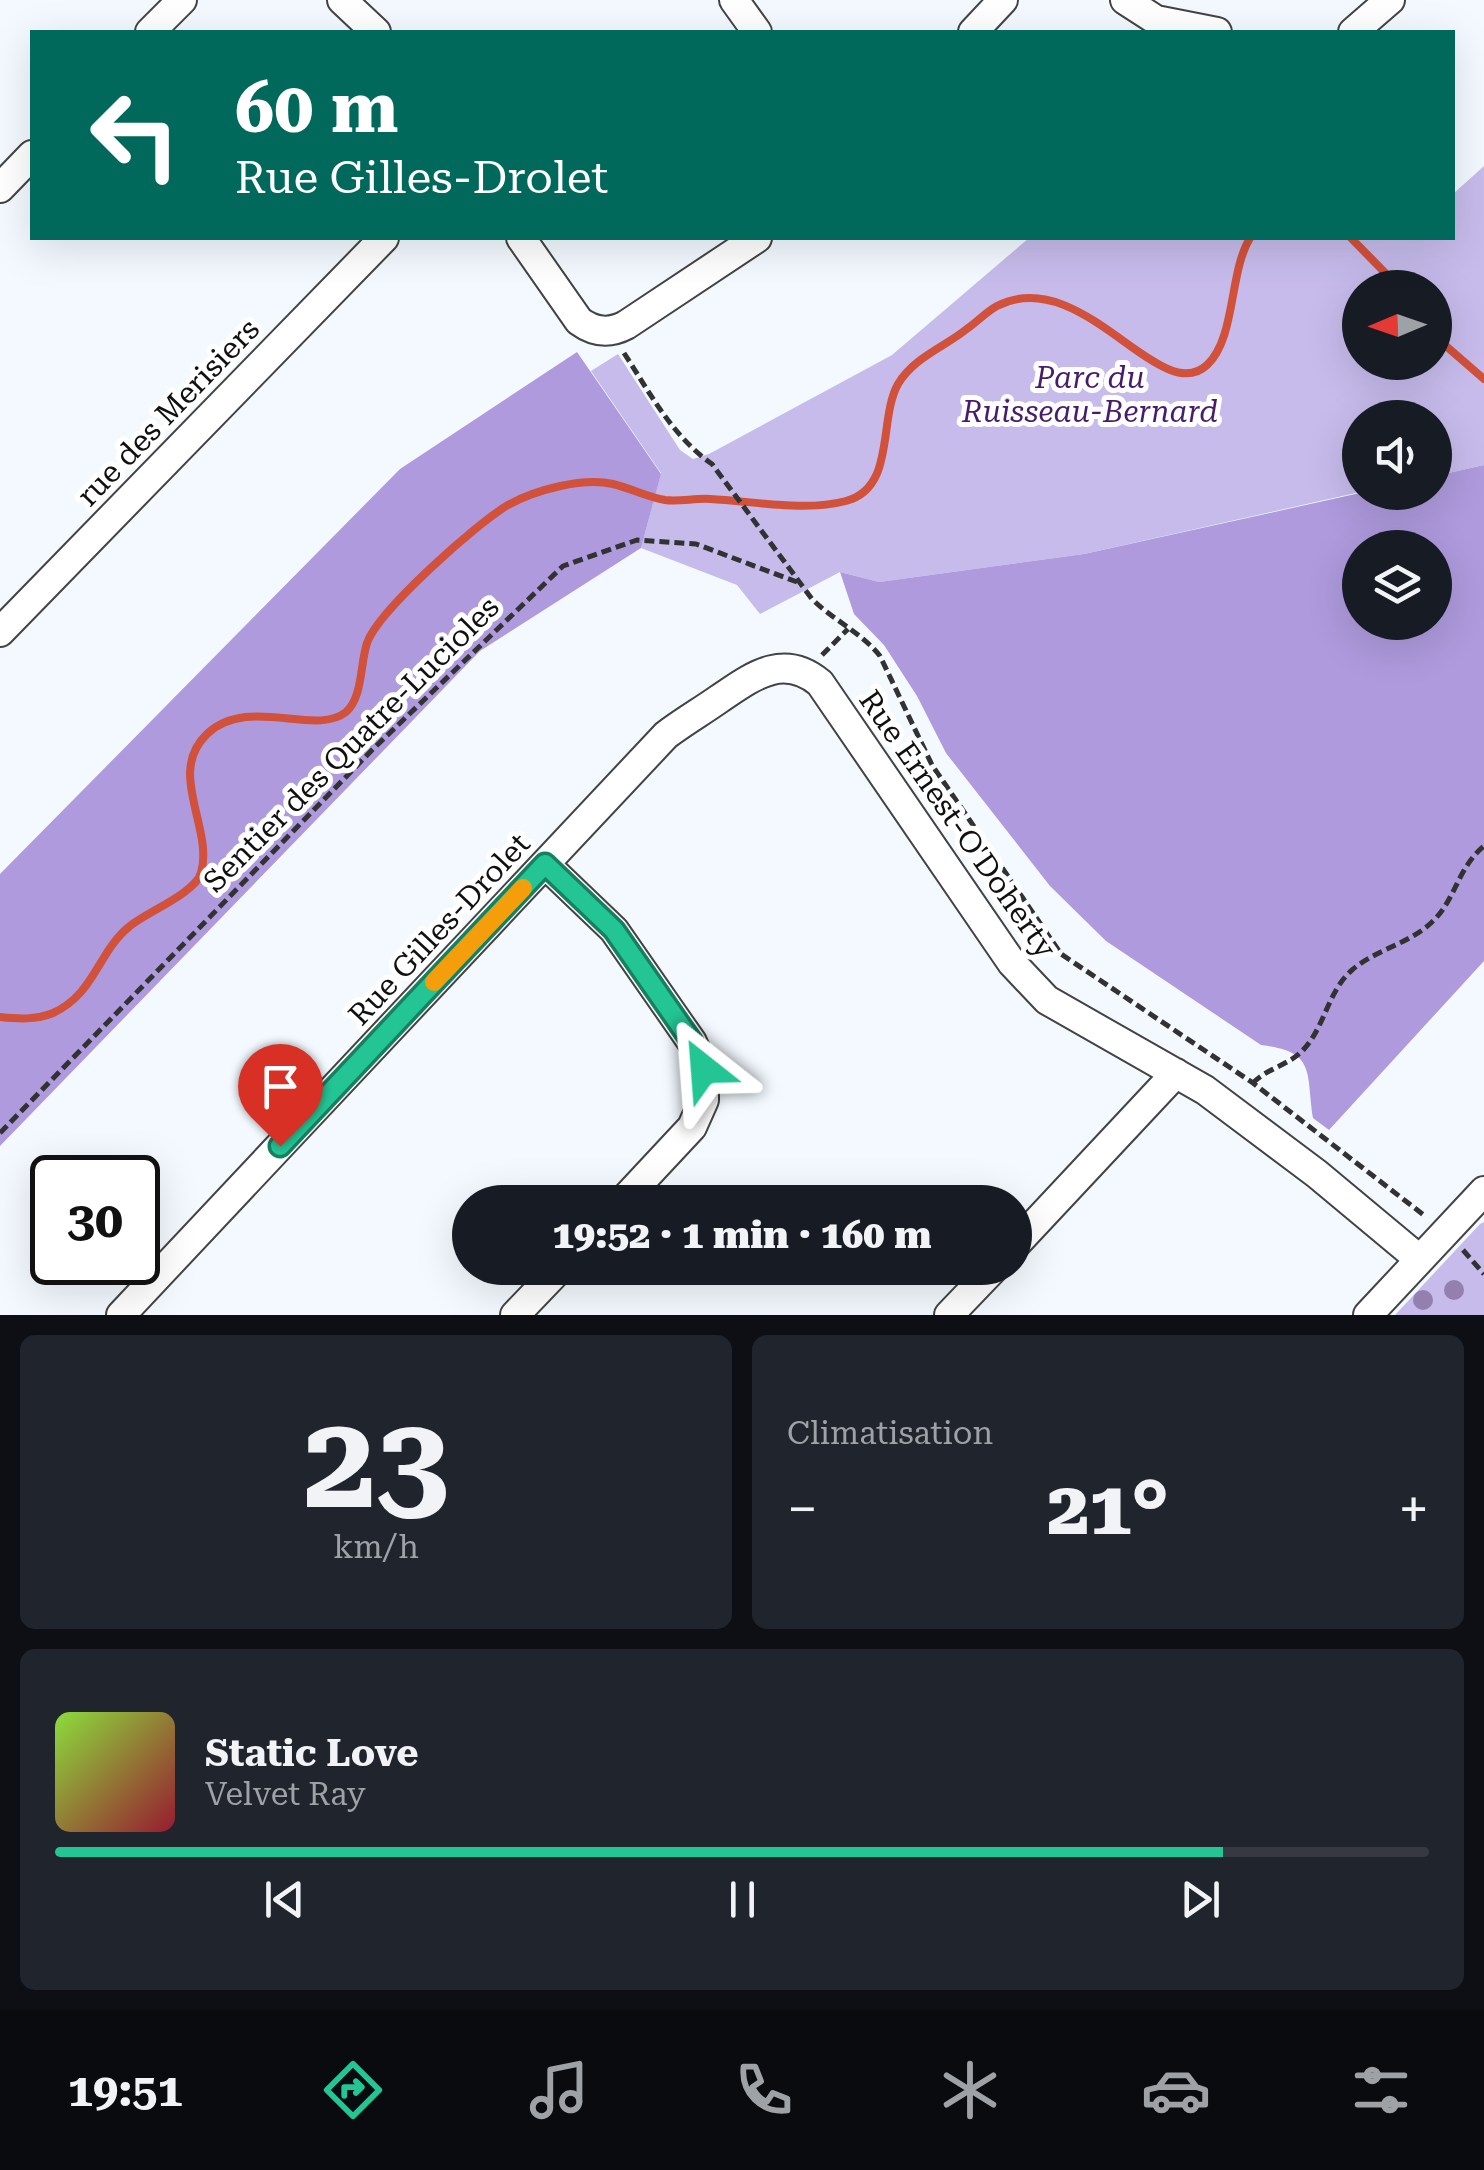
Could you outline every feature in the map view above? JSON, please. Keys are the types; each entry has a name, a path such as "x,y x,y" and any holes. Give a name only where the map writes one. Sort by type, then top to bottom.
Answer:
{"street":[{"path":"152,30 182,0"},
{"path":"342,0 374,30"},
{"path":"734,0 756,30"},
{"path":"975,30 1004,0"},
{"path":"1125,0 1156,20 1207,30"},
{"path":"1355,30 1390,0"},
{"path":"0,188 30,157"},
{"name":"rue des Merisiers","path":"0,632 382,240"},
{"path":"522,240 578,320 617,342 644,314 754,240"},
{"name":"Rue Gilles-Drolet","path":"120,1315 666,735 761,672 788,668"},
{"name":"Rue Ernest-O'Doherty","path":"788,668 813,677 827,692 1028,983 1058,1007 1205,1090 1419,1259"},
{"path":"545,864 614,930 692,1042 704,1069 704,1100 692,1127 638,1185"},
{"path":"1032,1227 1176,1074"},
{"path":"1368,1315 1484,1191"},
{"path":"515,1315 544,1285"},
{"path":"949,1315 978,1285"}],"path":[{"name":"Rue Ernest-O'Doherty","path":"617,342 673,428 690,449 712,464 800,582 830,616 872,645 880,656 932,765 1061,954 1253,1083 1424,1215"},
{"name":"Sentier des Quatre-Lucioles","path":"0,1133 372,750 563,566 638,540 696,544 800,582"},
{"path":"819,657 848,629"},
{"path":"1253,1083 1307,1047 1346,976 1435,920 1462,868 1484,846"},
{"path":"1462,1249 1484,1274"}],"green space":[{"name":"Parc du Ruisseau-Bernard","path":"1484,166 1484,465 1452,472 1452,400 1342,400 1342,496 1084,554 879,582 840,572 760,614 737,585 641,548 661,473 591,371 618,354 680,450 693,459 892,355 1027,240 1455,240 1455,192"},
{"path":"1484,1222 1484,1315 1395,1315 1480,1224"}],"shaded area":[{"path":"577,352 661,474 641,548 480,651 0,1146 0,874 400,469"},
{"path":"1484,465 1484,961 1329,1130 1313,1118 1308,1076 1300,1059 1279,1048 1261,1045 1106,941 1050,886 946,753 917,696 884,645 854,614 840,572 879,582 1084,554 1342,497 1342,510 1452,510 1452,472"}],"waterway":[{"path":"0,1017 40,1017 67,1005 87,984 119,936 197,880 203,856 191,766 196,749 207,734 223,723 242,718 317,721 346,712 355,698 367,643 389,610 474,530 508,505 545,490 588,482 613,484 670,500 796,506 846,501 862,494 879,468 898,384 921,359 997,306 1028,298 1059,303 1088,317 1166,368 1188,373 1207,365 1223,339 1238,268 1249,240"},
{"path":"1353,240 1382,270"},
{"path":"1452,351 1484,379"}],"slow traffic":[{"path":"434,982 523,888"}],"route":[{"path":"280,1146 545,864 628,948 692,1042 704,1069"}]}
